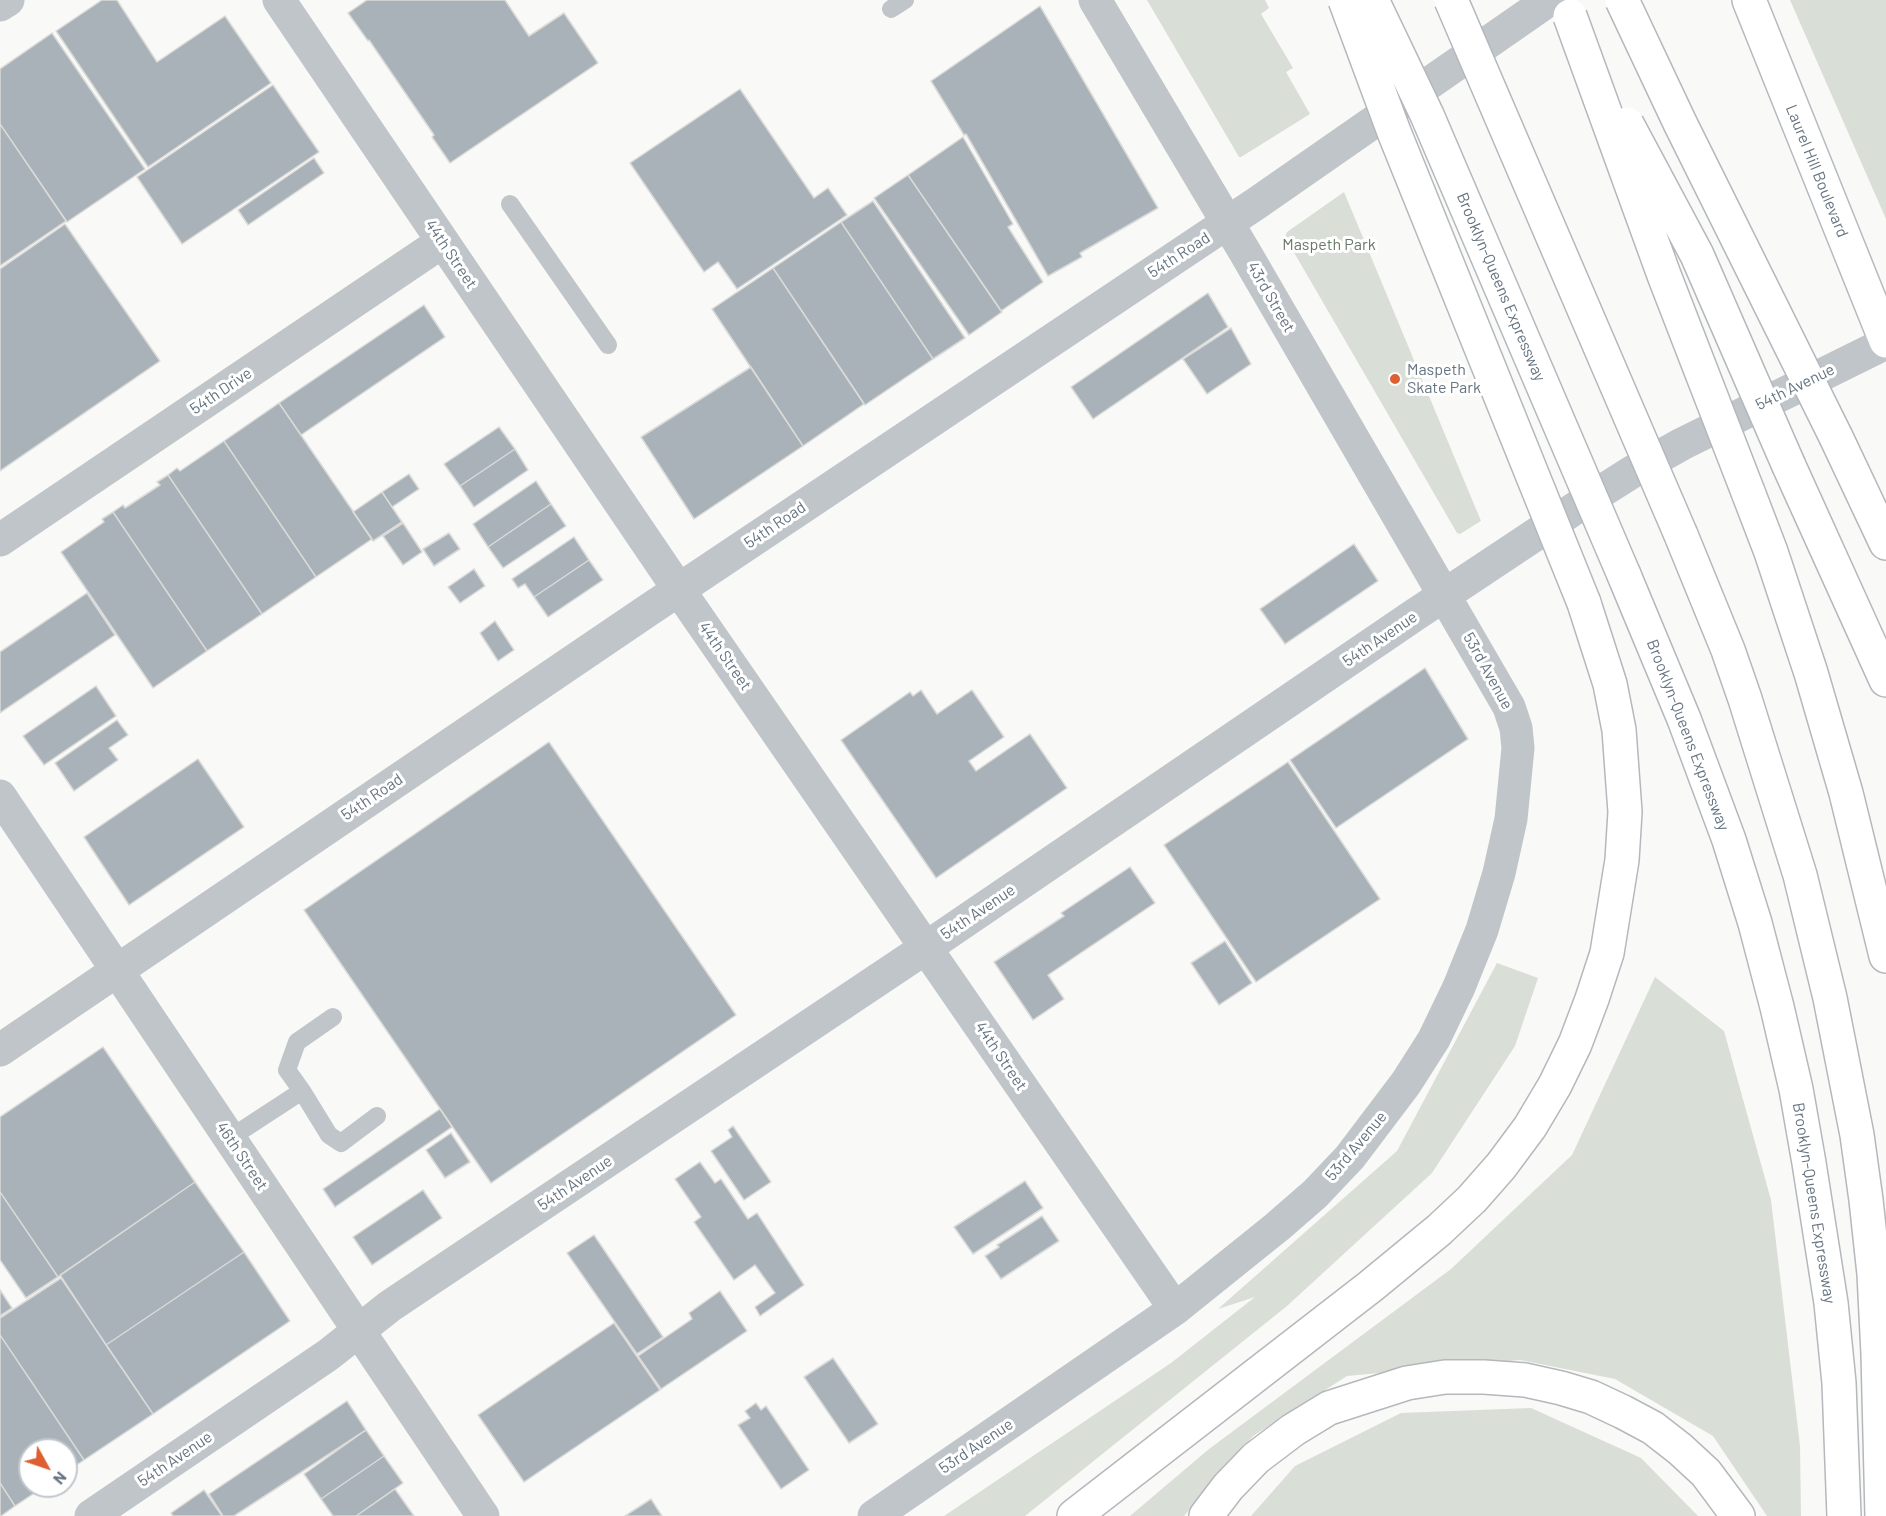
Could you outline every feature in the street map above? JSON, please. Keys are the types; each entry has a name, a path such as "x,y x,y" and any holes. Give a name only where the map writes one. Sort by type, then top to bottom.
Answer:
{"main road":[{"path":"1074,1516 1397,1266 1472,1199 1501,1166 1530,1127 1555,1085 1575,1044 1606,953 1621,869 1625,812 1619,730 1610,684 1584,603 1394,132 1345,0"},
{"name":"Brooklyn-Queens Expressway","path":"1372,0 1427,115 1624,574 1684,719 1729,840 1755,923 1777,1007 1809,1162 1831,1303 1839,1383 1844,1516"},
{"path":"1451,0 1681,535 1728,650 1779,805 1815,932 1837,1030 1863,1179 1874,1274 1879,1366 1882,1516"},
{"path":"1622,0 1886,543"},
{"name":"Laurel Hill Boulevard","path":"1749,0 1886,342"},
{"path":"1561,5 1697,255 1886,680"},
{"path":"1561,5 1771,552 1811,673 1846,793 1886,956"},
{"path":"1206,1516 1228,1487 1256,1458 1293,1430 1329,1408 1407,1383 1445,1377 1525,1380 1591,1397 1623,1412 1653,1428 1680,1449 1706,1473 1738,1516"},
{"path":"1103,1516 1146,1461"}],"street":[{"path":"0,5 8,0"},
{"name":"44th Street","path":"279,0 679,590 1175,1309"},
{"name":"43rd Street","path":"1095,0 1228,223 1444,595"},
{"name":"54th Road","path":"0,1050 679,590 1228,223 1561,5"},
{"name":"54th Drive","path":"0,540 442,242"},
{"name":"54th Avenue","path":"91,1516 318,1362 400,1300 927,947 1444,595 1632,472 1741,414 1886,342"},
{"name":"53rd Avenue","path":"874,1516 1175,1309 1277,1227 1315,1194 1350,1157 1406,1083 1434,1039 1459,987 1482,930 1499,873 1511,819 1517,767 1516,728 1509,707 1444,595"},
{"name":"46th Street","path":"0,796 483,1516"}],"lane":[{"path":"510,204 608,345"},
{"path":"333,1017 297,1042 288,1070 329,1135 341,1143 377,1116"},
{"path":"230,1138 302,1091"}],"green space":[{"path":"1147,0 1265,0 1269,8 1261,14 1293,68 1286,72 1310,114 1239,157"},
{"path":"1790,0 1886,0 1886,219"},
{"name":"Maspeth Park","path":"1344,192 1481,521 1460,534 1457,533 1285,237 1287,232"},
{"path":"1497,963 1538,978 1515,1046 1432,1173 1287,1306 1025,1516 944,1516 1171,1363 1255,1297 1218,1309 1397,1151"},
{"path":"1655,977 1724,1031 1771,1200 1800,1446 1801,1516 1767,1516 1713,1436 1615,1379 1520,1360 1347,1376 1253,1436 1184,1516 1130,1516 1209,1449 1451,1269 1572,1155"},
{"path":"1531,1408 1641,1458 1698,1516 1251,1516 1295,1466 1401,1413"}],"building":[{"path":"102,0 117,0 157,62 225,16 271,83 148,167 56,31"},
{"path":"367,0 505,0 529,36 564,13 598,63 450,163 432,137 434,135 348,13"},
{"path":"1040,6 1158,208 1080,253 1082,257 1048,276 966,134 964,135 931,81"},
{"path":"52,33 145,169 67,222 0,124 0,69"},
{"path":"273,85 319,152 182,244 137,177"},
{"path":"740,89 814,198 828,188 847,215 737,289 718,262 704,272 630,163"},
{"path":"0,124 66,221 0,266"},
{"path":"963,137 1013,224 1008,227 1043,282 1001,311 908,175"},
{"path":"314,158 324,173 248,225 238,210"},
{"path":"908,175 1002,312 969,335 874,198"},
{"path":"873,201 965,338 933,359 841,222"},
{"path":"841,222 933,359 865,405 773,268"},
{"path":"65,224 160,361 0,471 0,269"},
{"path":"773,268 864,404 803,446 712,309"},
{"path":"1208,293 1228,327 1093,419 1071,387"},
{"path":"424,305 445,337 301,435 279,403"},
{"path":"1231,328 1251,364 1207,394 1183,359"},
{"path":"751,367 803,446 694,519 641,437"},
{"path":"279,403 372,539 316,577 224,441"},
{"path":"499,427 515,449 460,486 444,464"},
{"path":"224,441 316,577 262,614 168,475 177,468 180,471"},
{"path":"515,449 528,470 474,507 460,486"},
{"path":"409,474 419,489 392,507 382,492"},
{"path":"168,475 262,614 207,651 113,512 123,505 125,508 160,485 157,482"},
{"path":"536,481 551,504 488,547 473,524"},
{"path":"382,492 402,522 373,541 353,512"},
{"path":"551,504 566,526 503,568 488,547"},
{"path":"113,512 207,651 153,688 61,552 104,522 102,519"},
{"path":"403,523 422,552 403,565 383,536"},
{"path":"449,533 460,549 434,566 423,549"},
{"path":"574,537 589,560 534,597 525,584 518,588 512,579"},
{"path":"1354,544 1378,581 1285,644 1260,609"},
{"path":"589,560 603,580 548,617 534,597"},
{"path":"474,569 485,586 460,603 448,587"},
{"path":"87,593 115,635 0,713 0,652"},
{"path":"495,621 514,650 498,661 480,633"},
{"path":"1425,668 1468,739 1336,828 1290,760"},
{"path":"96,686 116,716 44,765 23,736"},
{"path":"921,690 937,714 972,690 1004,737 969,761 976,771 1030,734 1067,788 936,878 841,740 910,692 913,696"},
{"path":"117,720 128,735 109,748 118,760 74,791 55,763"},
{"path":"549,742 736,1015 491,1183 304,910"},
{"path":"198,759 244,827 129,905 84,837"},
{"path":"1288,762 1380,899 1256,982 1164,845"},
{"path":"1130,867 1155,903 1048,975 1064,999 1033,1020 994,962 1064,916 1061,913"},
{"path":"1225,941 1252,983 1219,1005 1191,963"},
{"path":"103,1047 195,1182 58,1277 0,1192 0,1117"},
{"path":"440,1109 452,1127 335,1207 323,1189"},
{"path":"733,1126 771,1182 744,1200 711,1151 732,1137 728,1130"},
{"path":"451,1133 470,1162 445,1178 426,1150"},
{"path":"700,1162 715,1183 721,1179 748,1219 757,1213 804,1285 760,1316 755,1307 775,1293 755,1265 734,1280 694,1222 701,1217 675,1179"},
{"path":"1025,1181 1043,1208 973,1254 954,1227"},
{"path":"195,1182 244,1252 106,1345 60,1275"},
{"path":"423,1190 442,1218 372,1265 353,1237"},
{"path":"0,1192 58,1277 26,1298 0,1260"},
{"path":"1042,1216 1059,1241 1001,1279 985,1256 999,1247 997,1245"},
{"path":"594,1235 663,1337 637,1354 567,1253"},
{"path":"244,1252 290,1321 153,1414 106,1345"},
{"path":"61,1278 153,1414 84,1460 78,1451 78,1438 69,1438 0,1335 0,1318"},
{"path":"0,1290 12,1308 0,1316"},
{"path":"720,1291 747,1331 661,1389 638,1356 692,1319 689,1313"},
{"path":"614,1323 660,1390 524,1482 478,1415"},
{"path":"0,1335 69,1438 18,1438 18,1498 27,1498 15,1506 0,1483"},
{"path":"833,1358 878,1424 849,1443 804,1377"},
{"path":"347,1401 366,1430 234,1516 223,1516 209,1494"},
{"path":"756,1403 761,1410 766,1406 809,1470 781,1489 738,1425 750,1418 745,1411"},
{"path":"366,1430 384,1456 321,1499 304,1474"},
{"path":"78,1451 84,1460 78,1464"},
{"path":"384,1456 403,1483 356,1516 333,1516 321,1499"},
{"path":"0,1483 15,1506 1,1516 0,1516"},
{"path":"395,1489 414,1516 356,1516"},
{"path":"204,1490 222,1516 173,1516 171,1513"},
{"path":"651,1499 662,1516 625,1516"}],"place":[{"name":"Maspeth Skate Park","path":"1395,379"}]}
